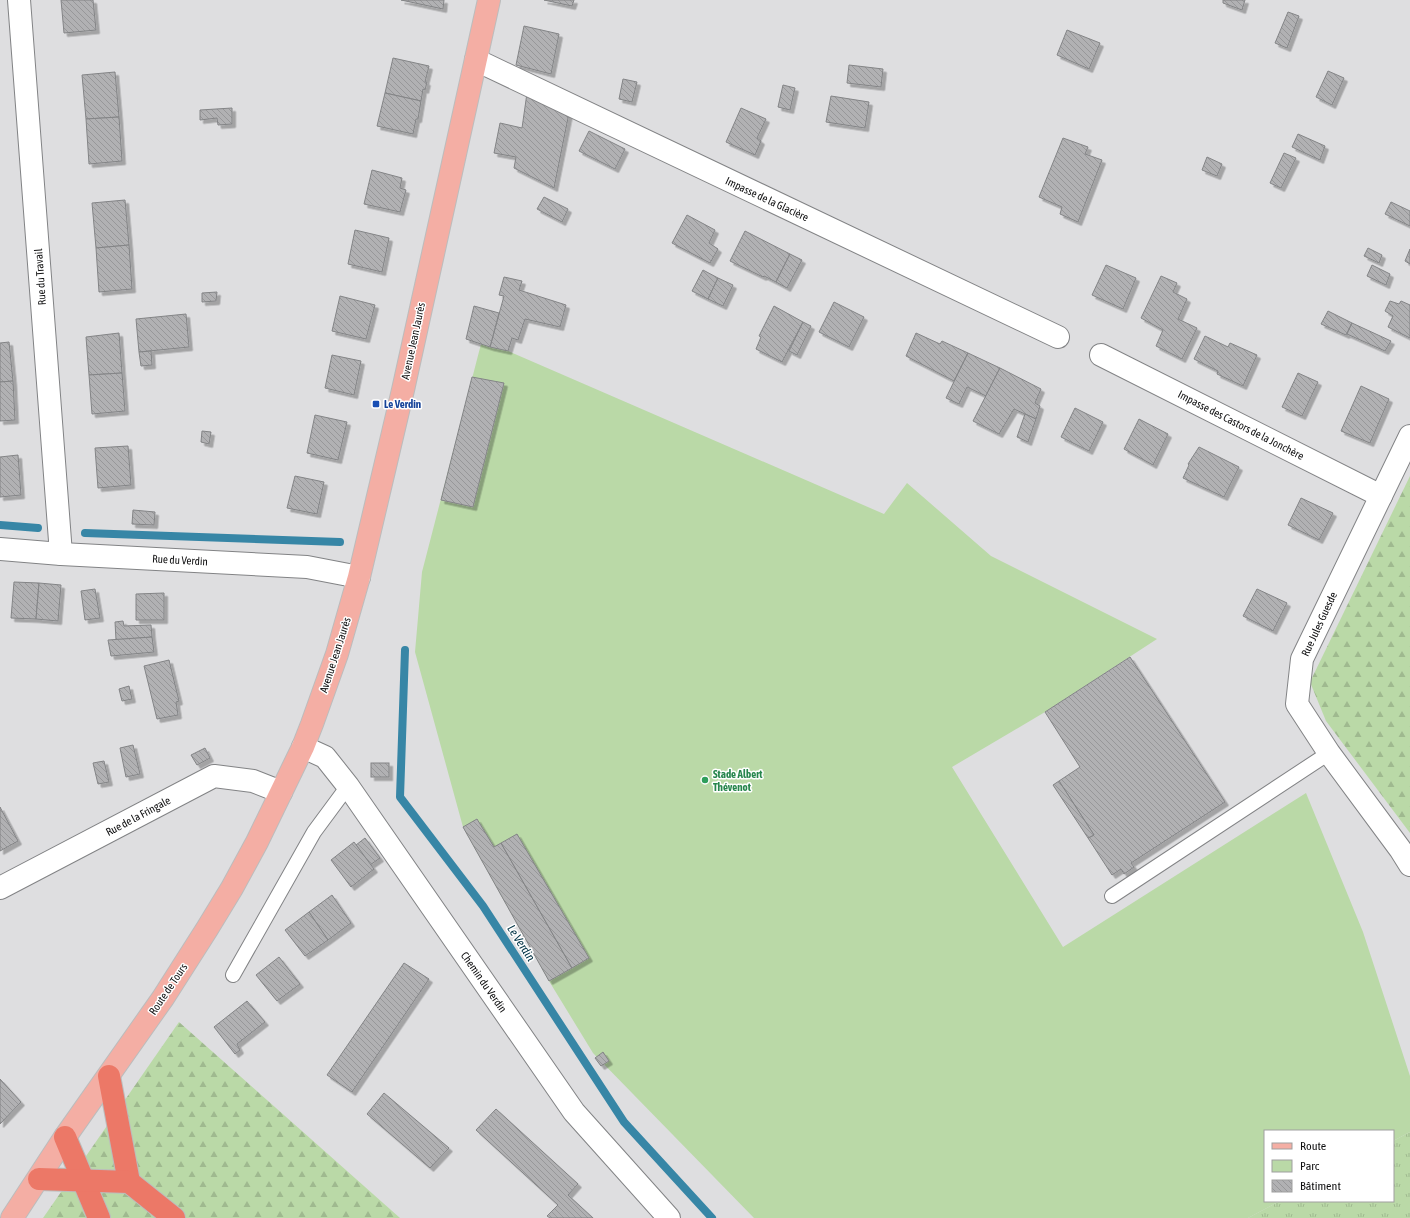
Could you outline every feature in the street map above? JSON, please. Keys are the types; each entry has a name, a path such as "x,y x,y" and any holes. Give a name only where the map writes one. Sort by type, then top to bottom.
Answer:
{"highway":[{"path":"109,1076 129,1182"},
{"path":"66,1137 99,1218"},
{"path":"38,1179 129,1182 174,1218"}],"main road":[{"name":"Avenue Jean Jaurès","path":"302,747 319,706 337,654 359,576 403,390 489,0"},
{"name":"Route de Tours","path":"12,1218 66,1137 186,964 218,912 253,849 302,747"}],"street":[{"name":"Rue du Travail","path":"19,0 61,554"},
{"name":"Impasse de la Glacière","path":"476,60 1058,337"},
{"name":"Impasse des Castors de la Jonchère","path":"1101,355 1381,496"},
{"name":"Rue Jules Guesde","path":"1410,436 1302,659 1297,704 1329,753 1400,848 1410,865"},
{"name":"Rue du Verdin","path":"0,549 61,554 307,567 359,576"},
{"name":"Chemin du Verdin","path":"302,747 325,756 348,786 574,1112 669,1218"},
{"name":"Rue de la Fringale","path":"0,888 214,776 253,781 281,792"}],"lane":[{"path":"1112,896 1329,753"},
{"path":"233,975 314,832 348,786"}],"green space":[{"name":"Stade Albert Thévenot","path":"481,344 508,351 884,514 907,483 991,556 1157,639 1045,712 952,767 1063,947 1306,793 1363,932 1410,1076 1410,1132 1394,1140 1394,1130 1264,1130 1264,1202 1278,1202 1248,1218 754,1218 593,1053 549,981 463,827 415,652 422,572"},
{"path":"1410,476 1410,833 1326,721 1310,682"},
{"path":"179,1022 400,1218 43,1218"},
{"path":"1410,1132 1410,1218 1248,1218 1278,1202 1394,1202 1394,1140"}],"building":[{"path":"61,0 93,0 96,30 64,33"},
{"path":"401,0 444,0 443,9"},
{"path":"544,0 574,0 572,6"},
{"path":"1223,0 1245,0 1242,10 1223,3"},
{"path":"1288,12 1299,16 1287,48 1275,43"},
{"path":"524,26 559,34 551,74 516,65"},
{"path":"1067,30 1100,43 1089,69 1057,55"},
{"path":"393,58 429,66 425,82 427,82 425,90 423,89 421,101 385,93"},
{"path":"849,65 883,69 881,87 847,83"},
{"path":"1328,71 1344,78 1332,105 1316,97"},
{"path":"115,72 119,117 86,119 82,75"},
{"path":"623,79 637,82 632,102 619,99"},
{"path":"783,85 795,88 790,110 778,107"},
{"path":"385,93 421,101 418,119 416,119 413,134 377,126"},
{"path":"527,93 569,113 554,188 514,168 516,157 494,153 500,123 522,128"},
{"path":"831,96 869,102 865,128 826,122"},
{"path":"232,108 232,124 218,125 217,118 200,120 200,110"},
{"path":"741,108 766,119 757,138 761,141 755,155 726,142"},
{"path":"119,117 122,161 89,164 86,119"},
{"path":"589,131 625,149 615,169 579,151"},
{"path":"1298,134 1325,146 1320,160 1292,147"},
{"path":"1063,138 1088,147 1085,154 1102,160 1078,222 1060,214 1062,207 1039,197"},
{"path":"1284,153 1296,158 1281,188 1270,183"},
{"path":"1207,157 1222,164 1217,176 1202,170"},
{"path":"372,170 402,178 400,188 406,190 400,212 364,204"},
{"path":"544,197 568,209 562,222 537,209"},
{"path":"125,200 129,245 96,248 92,203"},
{"path":"1391,202 1410,211 1410,226 1385,214"},
{"path":"687,215 715,230 709,243 718,249 710,263 672,243"},
{"path":"355,230 389,238 382,272 348,264"},
{"path":"745,231 790,254 776,282 730,261"},
{"path":"129,245 132,289 99,292 96,248"},
{"path":"1368,248 1382,255 1379,263 1364,256"},
{"path":"1410,249 1410,264 1405,261"},
{"path":"790,254 802,260 787,288 776,282"},
{"path":"1106,265 1136,278 1123,309 1092,295"},
{"path":"1372,265 1390,274 1386,285 1367,276"},
{"path":"703,270 718,278 708,299 692,291"},
{"path":"1161,276 1177,283 1173,292 1187,299 1178,319 1197,328 1182,359 1156,346 1163,330 1141,318"},
{"path":"504,277 522,281 519,290 566,305 560,327 525,319 518,340 512,338 508,351 490,347 504,296 499,295"},
{"path":"718,278 733,285 723,306 708,299"},
{"path":"217,292 216,301 202,302 202,293"},
{"path":"340,296 375,305 366,339 332,331"},
{"path":"1390,301 1399,304 1401,301 1410,305 1410,338 1388,327 1393,316 1385,311"},
{"path":"834,302 864,317 849,347 819,332"},
{"path":"474,306 499,313 490,347 466,339"},
{"path":"774,306 803,322 782,362 756,349 761,337 759,336"},
{"path":"1328,311 1352,323 1346,335 1321,324"},
{"path":"186,314 189,347 139,352 136,319"},
{"path":"803,322 811,326 797,355 789,351"},
{"path":"1352,323 1391,341 1385,351 1347,334"},
{"path":"119,333 122,373 89,375 86,337"},
{"path":"916,333 940,344 942,341 968,353 954,381 906,356"},
{"path":"1205,336 1228,347 1230,343 1257,355 1243,386 1217,374 1218,371 1194,359"},
{"path":"9,342 13,381 0,382 0,343"},
{"path":"151,351 152,365 141,366 139,352"},
{"path":"968,353 1000,368 986,396 967,387 959,404 946,398"},
{"path":"332,355 361,361 354,395 325,388"},
{"path":"1000,368 1041,389 1035,403 1040,406 1036,419 1014,409 999,434 973,421"},
{"path":"122,373 125,411 92,414 89,375"},
{"path":"1298,373 1318,382 1302,416 1282,407"},
{"path":"472,377 504,383 473,507 441,500"},
{"path":"13,381 15,420 0,421 0,382"},
{"path":"1361,386 1389,399 1370,443 1341,431"},
{"path":"1075,408 1103,422 1089,451 1061,437"},
{"path":"1025,414 1036,419 1028,442 1017,437"},
{"path":"315,415 347,422 338,460 307,453"},
{"path":"1139,419 1168,434 1153,465 1124,449"},
{"path":"202,431 211,432 209,444 201,442"},
{"path":"128,446 131,485 98,488 95,448"},
{"path":"1199,447 1239,467 1224,497 1183,478 1189,465 1188,464"},
{"path":"18,455 21,495 0,497 0,457"},
{"path":"295,476 324,482 317,514 287,508"},
{"path":"1301,498 1333,513 1319,540 1288,525"},
{"path":"133,510 155,512 154,525 132,524"},
{"path":"14,582 39,583 36,619 11,618"},
{"path":"39,583 61,585 58,621 36,619"},
{"path":"95,589 100,618 85,620 81,591"},
{"path":"1257,589 1287,603 1273,631 1243,616"},
{"path":"164,593 164,620 136,620 136,594"},
{"path":"123,621 124,626 151,625 152,637 116,640 115,622"},
{"path":"152,637 154,652 111,656 108,640"},
{"path":"1130,657 1225,802 1131,863 1134,867 1124,874 1121,869 1112,875 1088,838 1094,835 1059,781 1080,767 1045,712"},
{"path":"169,660 179,701 176,702 178,715 157,719 144,666"},
{"path":"129,686 132,699 122,701 119,689"},
{"path":"133,745 140,774 126,777 120,748"},
{"path":"205,748 210,758 197,765 191,755"},
{"path":"104,761 109,782 98,784 93,763"},
{"path":"371,763 389,763 389,777 371,777"},
{"path":"1059,781 1094,835 1088,838 1053,785"},
{"path":"0,807 18,841 0,851"},
{"path":"477,819 494,847 501,843 572,968 549,981 463,827"},
{"path":"517,834 589,958 572,968 501,843"},
{"path":"365,838 380,858 370,865 356,845"},
{"path":"354,842 374,869 351,887 331,860"},
{"path":"332,895 351,923 328,940 309,912"},
{"path":"309,912 328,940 305,956 285,930"},
{"path":"279,957 300,984 277,1001 256,975"},
{"path":"404,963 429,979 352,1092 327,1075"},
{"path":"247,1001 265,1022 237,1044 240,1050 235,1054 214,1027"},
{"path":"603,1052 609,1061 601,1066 595,1058"},
{"path":"0,1079 21,1102 0,1124"},
{"path":"384,1093 449,1148 430,1168 367,1114"},
{"path":"496,1109 578,1184 568,1195 593,1218 550,1218 547,1216 558,1205 476,1130"}],"waterway":[{"name":"Le Verdin","path":"0,525 38,528"},
{"name":"Le Verdin","path":"85,533 340,542"},
{"name":"Le Verdin","path":"405,650 400,797 483,906 624,1122 712,1218"}],"place":[{"name":"Le Verdin","path":"376,404"},
{"name":"Stade Albert Thévenot","path":"705,780"}]}
